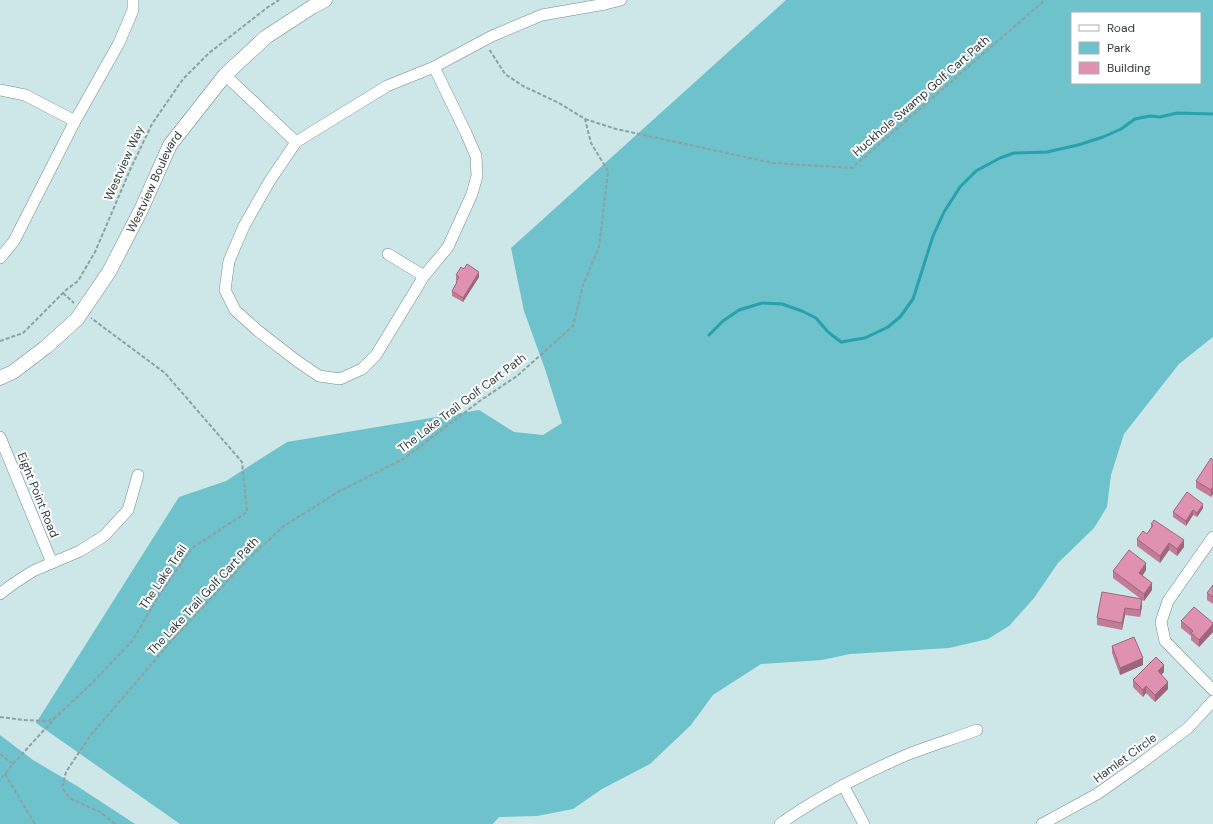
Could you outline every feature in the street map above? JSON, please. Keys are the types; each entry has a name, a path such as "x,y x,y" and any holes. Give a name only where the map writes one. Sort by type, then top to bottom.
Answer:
{"street":[{"path":"0,258 14,241 76,121 119,43 133,10 133,0"},
{"name":"Westview Boulevard","path":"0,378 13,372 46,347 77,319 109,272 141,210 170,145 225,75 266,37 325,0"},
{"path":"434,67 476,156 477,176 472,194 448,247 424,276 376,355 362,369 340,380 320,376 297,361 257,330 236,310 225,290 229,261 244,226 269,182 296,142 387,86 434,67 484,41 542,15 621,0"},
{"path":"225,75 296,142"},
{"path":"0,90 25,95 76,121"},
{"path":"388,254 424,276"},
{"name":"Eight Point Road","path":"0,437 52,563"},
{"path":"0,594 33,571 80,551 104,536 128,510 138,475"},
{"path":"1213,537 1168,601 1161,622 1165,641 1213,690"},
{"name":"Hamlet Circle","path":"1045,823 1097,794 1140,764 1188,728 1213,700"},
{"path":"780,824 804,807 843,785 905,756 976,730"},
{"path":"843,785 864,824"}],"path":[{"name":"Westview Way","path":"0,341 23,333 78,280 95,252 130,170 152,124 183,79 209,52 279,0"},
{"name":"Huckhole Swamp Golf Cart Path","path":"585,119 616,129 773,163 852,168 1045,0"},
{"path":"484,41 505,74 523,86 559,103 585,119"},
{"name":"The Lake Trail Golf Cart Path","path":"115,824 100,812 71,799 62,788 66,772 90,736 175,637 246,561 284,526 338,492 405,458 481,400 517,376 573,326 583,285 599,247 608,172 591,143 585,119"},
{"name":"The Lake Trail","path":"0,717 48,721 57,716 92,683 132,641 160,594 192,548 246,512 242,462 165,372 63,293"},
{"path":"0,780 57,716"},
{"path":"0,754 14,764"},
{"path":"6,774 36,824"}],"green space":[{"path":"786,0 1213,0 1213,337 1179,364 1124,434 1111,475 1107,507 1094,528 1058,563 1034,598 1009,626 988,639 949,648 850,654 822,660 761,664 713,695 691,725 650,764 602,789 573,809 537,816 499,817 493,824 180,824 36,723 179,497 226,481 287,442 479,410 514,432 543,435 562,423 545,369 524,311 511,248"},
{"path":"0,735 33,760 77,786 135,824 0,824"}],"building":[{"path":"467,264 479,272 463,298 452,291 459,277 456,275 461,267 464,269"},
{"path":"1211,458 1213,460 1213,487 1211,490 1196,481"},
{"path":"1187,492 1203,504 1197,513 1193,510 1186,521 1173,512"},
{"path":"1154,520 1184,540 1177,549 1169,543 1160,556 1137,539 1143,531 1147,534 1153,525 1151,524"},
{"path":"1129,550 1146,563 1139,573 1152,583 1144,594 1113,571"},
{"path":"1213,585 1213,597 1207,593"},
{"path":"1102,592 1142,599 1140,610 1125,608 1122,623 1097,618"},
{"path":"1194,607 1213,623 1199,640 1191,633 1193,631 1181,621"},
{"path":"1134,637 1143,658 1120,668 1112,646"},
{"path":"1156,657 1164,665 1158,671 1168,682 1155,695 1146,686 1143,690 1133,680"}],"waterway":[{"path":"709,335 723,321 739,310 762,303 782,304 802,311 816,318 828,332 841,342 865,338 888,327 900,317 913,299 933,236 944,212 960,187 976,171 1000,158 1014,153 1047,152 1078,145 1103,137 1121,129 1135,119 1150,116 1160,117 1177,113 1213,114"}]}
